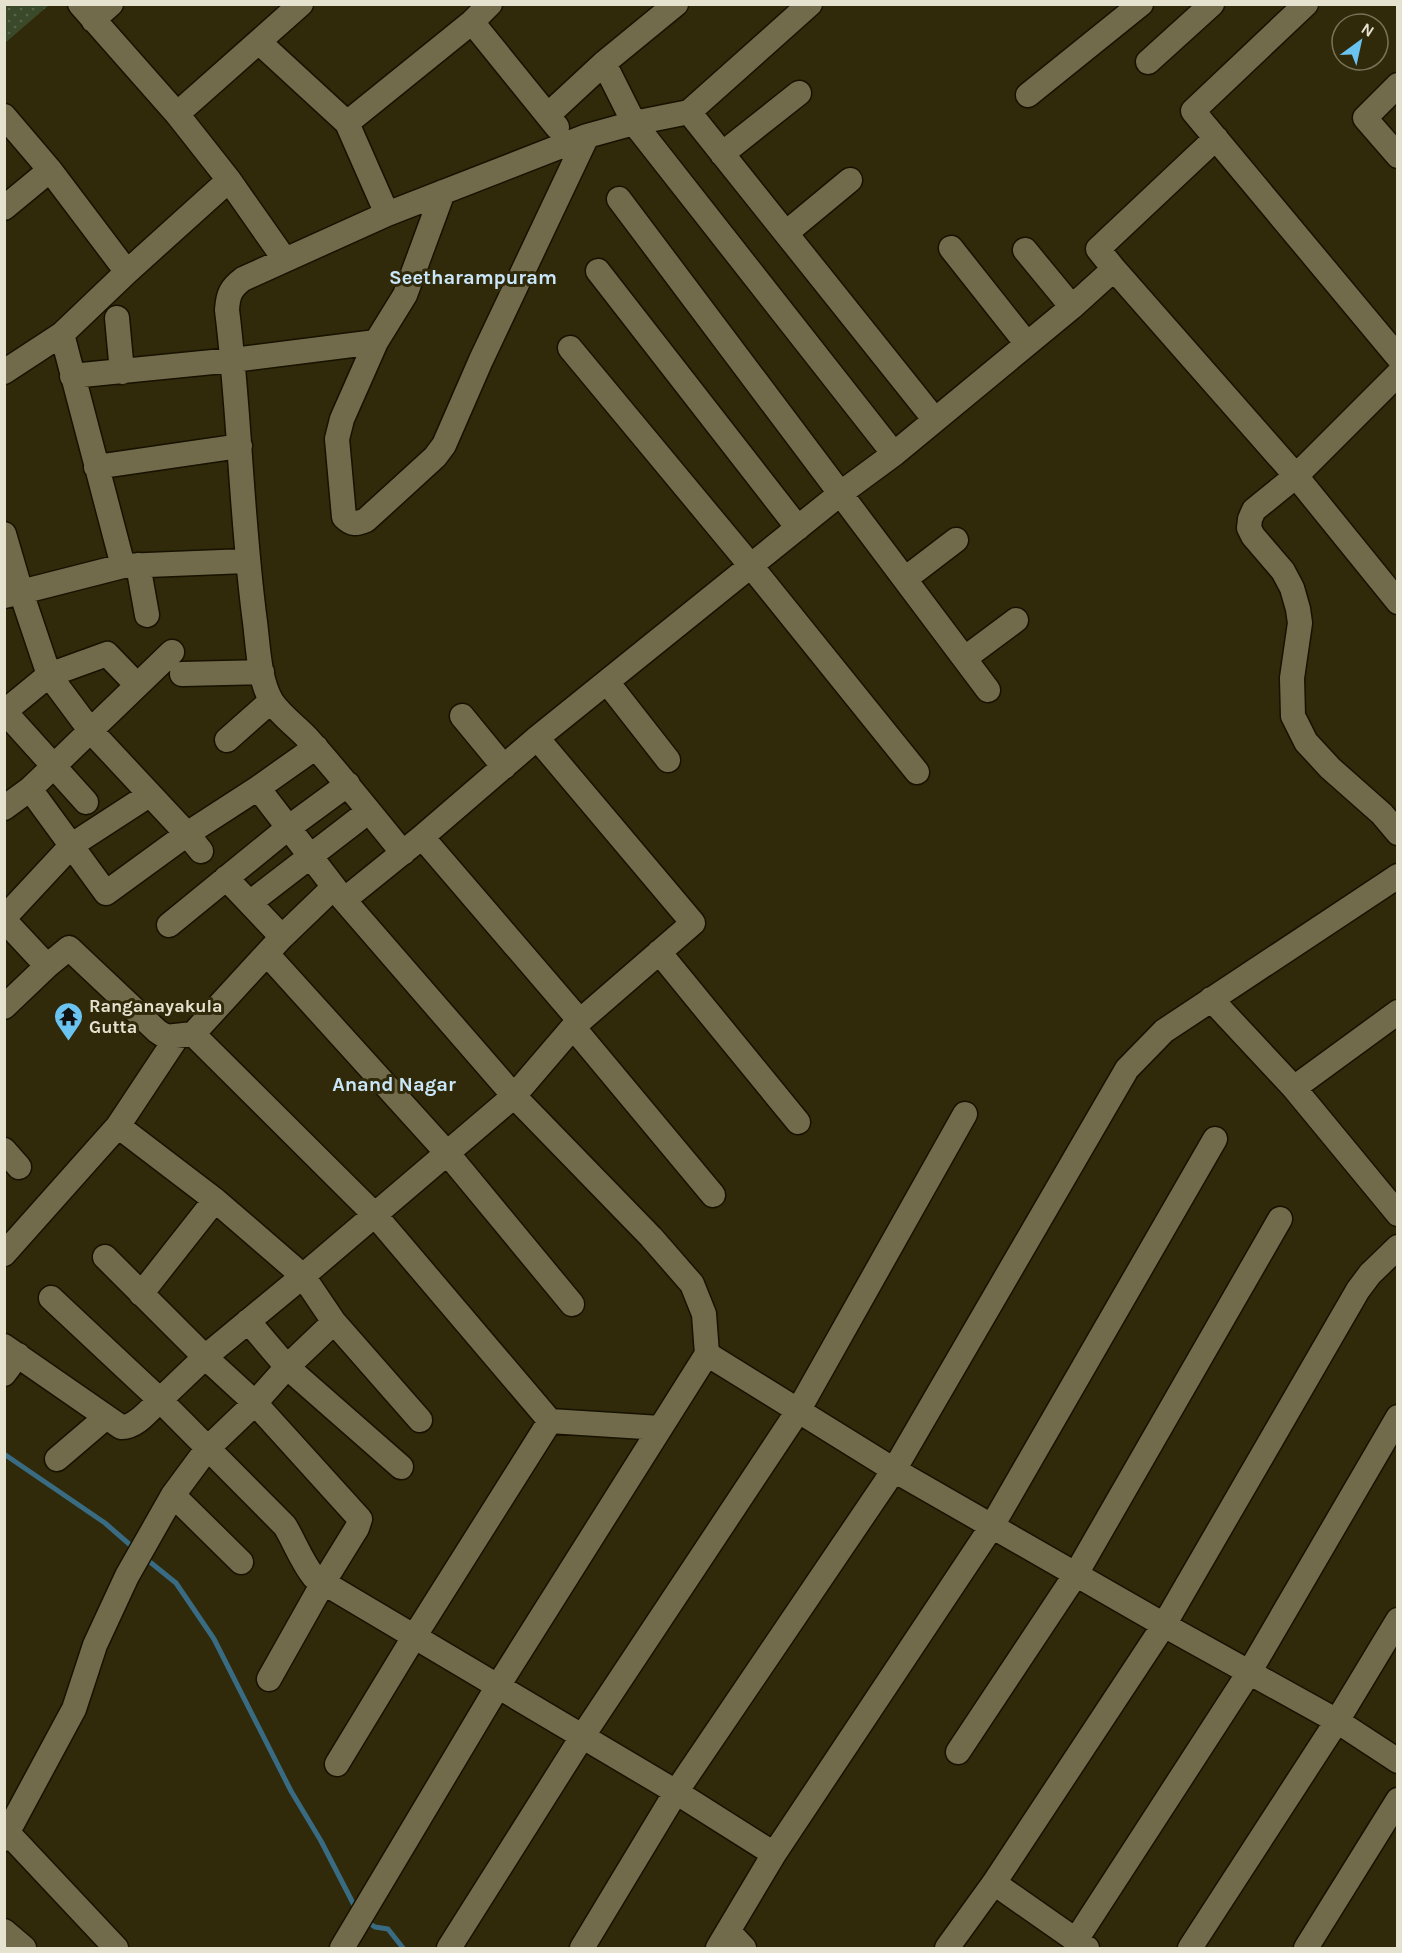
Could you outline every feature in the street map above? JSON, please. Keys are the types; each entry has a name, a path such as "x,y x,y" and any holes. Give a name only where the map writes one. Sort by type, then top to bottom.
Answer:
{"street":[{"path":"177,114 301,4"},
{"path":"347,123 472,22 490,4"},
{"path":"548,115 604,63 676,4"},
{"path":"403,853 303,732 287,720 271,701 262,672 246,561 240,446 227,310 228,296 232,287 243,279 387,214 577,140 634,123 689,112 810,4"},
{"path":"1028,95 1141,4"},
{"path":"1148,62 1212,4"},
{"path":"1305,4 1193,111 1398,357"},
{"path":"95,10 229,180 285,260"},
{"path":"472,22 548,115 577,140"},
{"path":"259,42 347,123 387,214"},
{"path":"604,63 634,123 894,454"},
{"path":"1398,85 1365,118 1398,156"},
{"path":"722,154 799,93"},
{"path":"689,112 935,420"},
{"path":"4,116 50,170 127,272"},
{"path":"1216,138 1098,249 1296,476 1398,602"},
{"path":"442,192 405,295 376,342 342,419 337,439 344,517 350,524 366,520 435,457 444,445 577,140"},
{"path":"4,208 50,170"},
{"path":"4,372 62,334 229,180"},
{"path":"786,233 850,180"},
{"path":"620,199 988,690"},
{"path":"951,248 1027,344"},
{"path":"1025,250 1072,307"},
{"path":"4,1254 118,1126 185,1035 275,945 339,894 403,853 537,738 841,493 894,454 1072,307 1114,269"},
{"path":"598,271 798,528"},
{"path":"117,318 122,372"},
{"path":"62,334 96,467 147,615"},
{"path":"72,376 233,360 376,342"},
{"path":"570,348 751,566 917,772"},
{"path":"1398,374 1296,476 1254,510 1249,528 1283,572 1292,588 1298,609 1300,623 1292,678 1293,716 1305,742 1330,768 1382,814 1398,833"},
{"path":"96,467 240,446"},
{"path":"4,534 13,594 49,675 90,730 194,842"},
{"path":"905,579 956,540"},
{"path":"13,594 130,566 246,561"},
{"path":"964,658 1016,620"},
{"path":"4,808 30,789 172,652"},
{"path":"86,802 5,712 49,675 107,654 137,685"},
{"path":"182,674 262,672"},
{"path":"607,682 669,760"},
{"path":"227,740 271,701"},
{"path":"462,716 504,767"},
{"path":"9,1358 115,1425 126,1428 133,1424 205,1357 514,1096 576,1024 693,923 537,738"},
{"path":"30,789 106,893 194,842 258,788 316,747"},
{"path":"169,925 288,828 348,784"},
{"path":"258,788 339,894 514,1096 651,1237 692,1284 704,1314 707,1354 498,1686 342,1948"},
{"path":"47,966 4,919 72,845 149,795"},
{"path":"251,902 369,811"},
{"path":"422,837 714,1195"},
{"path":"582,1948 676,1792 894,1470 1127,1069 1164,1031 1398,876"},
{"path":"226,878 251,902 275,945 572,1304"},
{"path":"4,1007 69,948 157,1032 166,1037 185,1035 375,1215 550,1420 660,1428"},
{"path":"659,952 798,1122"},
{"path":"1211,999 1294,1088 1398,1214"},
{"path":"1294,1088 1398,1012"},
{"path":"449,1948 582,1737 798,1411 964,1114"},
{"path":"118,1126 215,1200 303,1276 334,1322 420,1420"},
{"path":"730,1943 774,1854 992,1526 1215,1139"},
{"path":"141,1294 215,1200"},
{"path":"958,1752 1076,1574 1280,1219"},
{"path":"947,1948 994,1883 1164,1625 1358,1290 1370,1274 1398,1246"},
{"path":"105,1257 205,1357 255,1403 360,1519 357,1528 269,1678"},
{"path":"51,1298 160,1400 285,1526 306,1567 314,1577 676,1792 774,1854"},
{"path":"248,1321 287,1367 401,1467"},
{"path":"116,1948 6,1836 74,1709 95,1645 140,1553 172,1495 207,1449 334,1322"},
{"path":"707,1354 894,1470 1337,1721 1398,1761"},
{"path":"57,1459 105,1418"},
{"path":"994,1883 1082,1944 1250,1671 1398,1418"},
{"path":"337,1764 550,1420"},
{"path":"172,1495 241,1562"},
{"path":"1190,1948 1337,1721 1398,1620"},
{"path":"1306,1948 1398,1800"},
{"path":"4,1931 24,1948"}],"green space":[{"path":"5,4 49,4 49,5 5,43"}],"waterway":[{"path":"4,1454 105,1523 136,1550"},
{"path":"145,1558 176,1583 214,1639 291,1791 321,1841 356,1909"},
{"path":"372,1925 388,1929 403,1948"}],"place":[{"name":"Ranganayakula Gutta","path":"68,1042"}],"district":[{"name":"Seetharampuram","path":"473,277"},
{"name":"Anand Nagar","path":"394,1084"}]}
